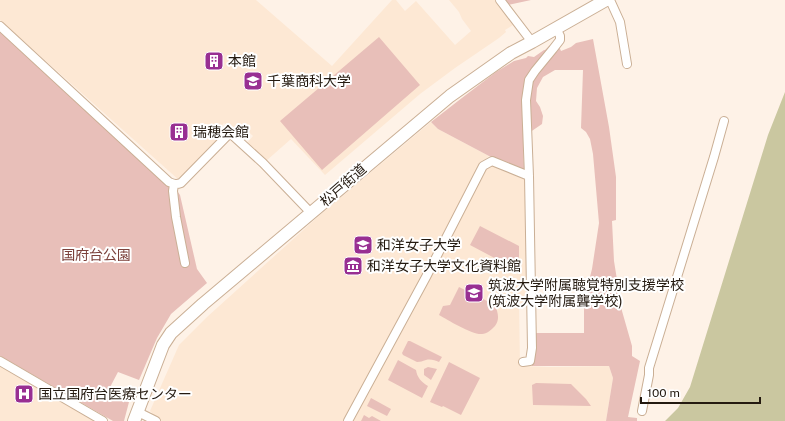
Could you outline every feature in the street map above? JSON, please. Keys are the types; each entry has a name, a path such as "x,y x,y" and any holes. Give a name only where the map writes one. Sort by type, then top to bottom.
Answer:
{"main road":[{"name":"松戸街道","path":"136,416 163,345 171,333 232,279 450,96 502,59 606,0"}],"street":[{"path":"500,0 532,42"},
{"path":"610,0 620,22 627,64"},
{"path":"0,26 169,182 178,185 182,183 230,133 263,163 311,213"},
{"path":"523,362 530,361 532,348 526,100 529,80 534,71 560,40 560,36 556,28"},
{"path":"642,411 649,368 724,121"},
{"path":"348,421 426,277 483,166 492,161 529,176"},
{"path":"174,184 173,191 176,217 185,263"},
{"path":"0,361 103,421"},
{"path":"136,416 156,421"}],"shaded area":[{"name":"千葉商科大学","path":"0,0 256,0 332,66 392,0 396,0 405,11 416,1 455,45 471,31 462,19 459,12 449,0 495,0 513,25 505,30 506,32 499,38 420,94 325,175 291,139 266,161 247,143 253,136 241,125 234,132 224,123 219,128 223,132 221,137 180,181 0,20"},
{"path":"785,92 785,421 665,421 678,408 690,387 768,135"},
{"name":"和洋女子大学","path":"431,122 438,129 489,156 480,162 422,276 344,421 162,421 157,418 150,411 179,345 207,317 321,214"},
{"name":"筑波大学附属聴覚特別支援学校 (筑波大学附属聾学校)","path":"494,165 526,180 529,303 519,303 520,366 609,366 613,378 606,421 352,421 485,168"},
{"name":"国立国府台医療センター","path":"0,366 94,421 0,421"}],"green space":[{"path":"504,0 531,0 508,5"},
{"name":"国府台公園","path":"0,29 173,185 180,195 197,269 207,283 171,314 157,338 139,380 118,372 108,391 129,402 124,421 113,421 0,356"},
{"path":"379,37 420,85 322,170 280,121"},
{"path":"593,39 609,127 616,177 616,220 612,221 614,261 622,311 632,346 632,356 640,361 628,417 637,418 637,421 606,421 613,378 609,366 532,366 534,333 584,333 584,300 592,269 599,223 593,154 590,139 586,132 581,128 583,70 555,70 543,77 537,88 536,101 543,116 542,124 523,137 524,169 520,170 489,156 438,129 431,122 496,72 514,61 526,58 528,56 534,57 556,40 561,51 576,43"},
{"path":"480,226 519,246 519,271 470,245"},
{"path":"459,287 495,305 498,313 498,321 489,332 478,334 472,332 439,315 443,306 450,305"},
{"path":"408,341 442,357 439,362 434,360 426,360 417,362 403,355 402,353"},
{"path":"398,360 416,370 417,375 423,383 428,386 422,398 388,380"},
{"path":"449,362 480,378 461,415 443,406 442,407 430,402"},
{"path":"428,367 437,369 431,380 424,375 424,369"},
{"path":"536,383 571,384 591,406 533,405 532,385"},
{"path":"371,398 391,409 387,416 367,406"},
{"path":"364,415 369,418 372,416 381,421 361,421"}],"place":[{"name":"本館","path":"214,61"},
{"name":"千葉商科大学","path":"253,81"},
{"name":"瑞穂会館","path":"179,132"},
{"name":"和洋女子大学","path":"363,245"},
{"name":"和洋女子大学文化資料館","path":"353,266"},
{"name":"筑波大学附属聴覚特別支援学校 (筑波大学附属聾学校)","path":"474,293"},
{"name":"国立国府台医療センター","path":"24,394"}]}
